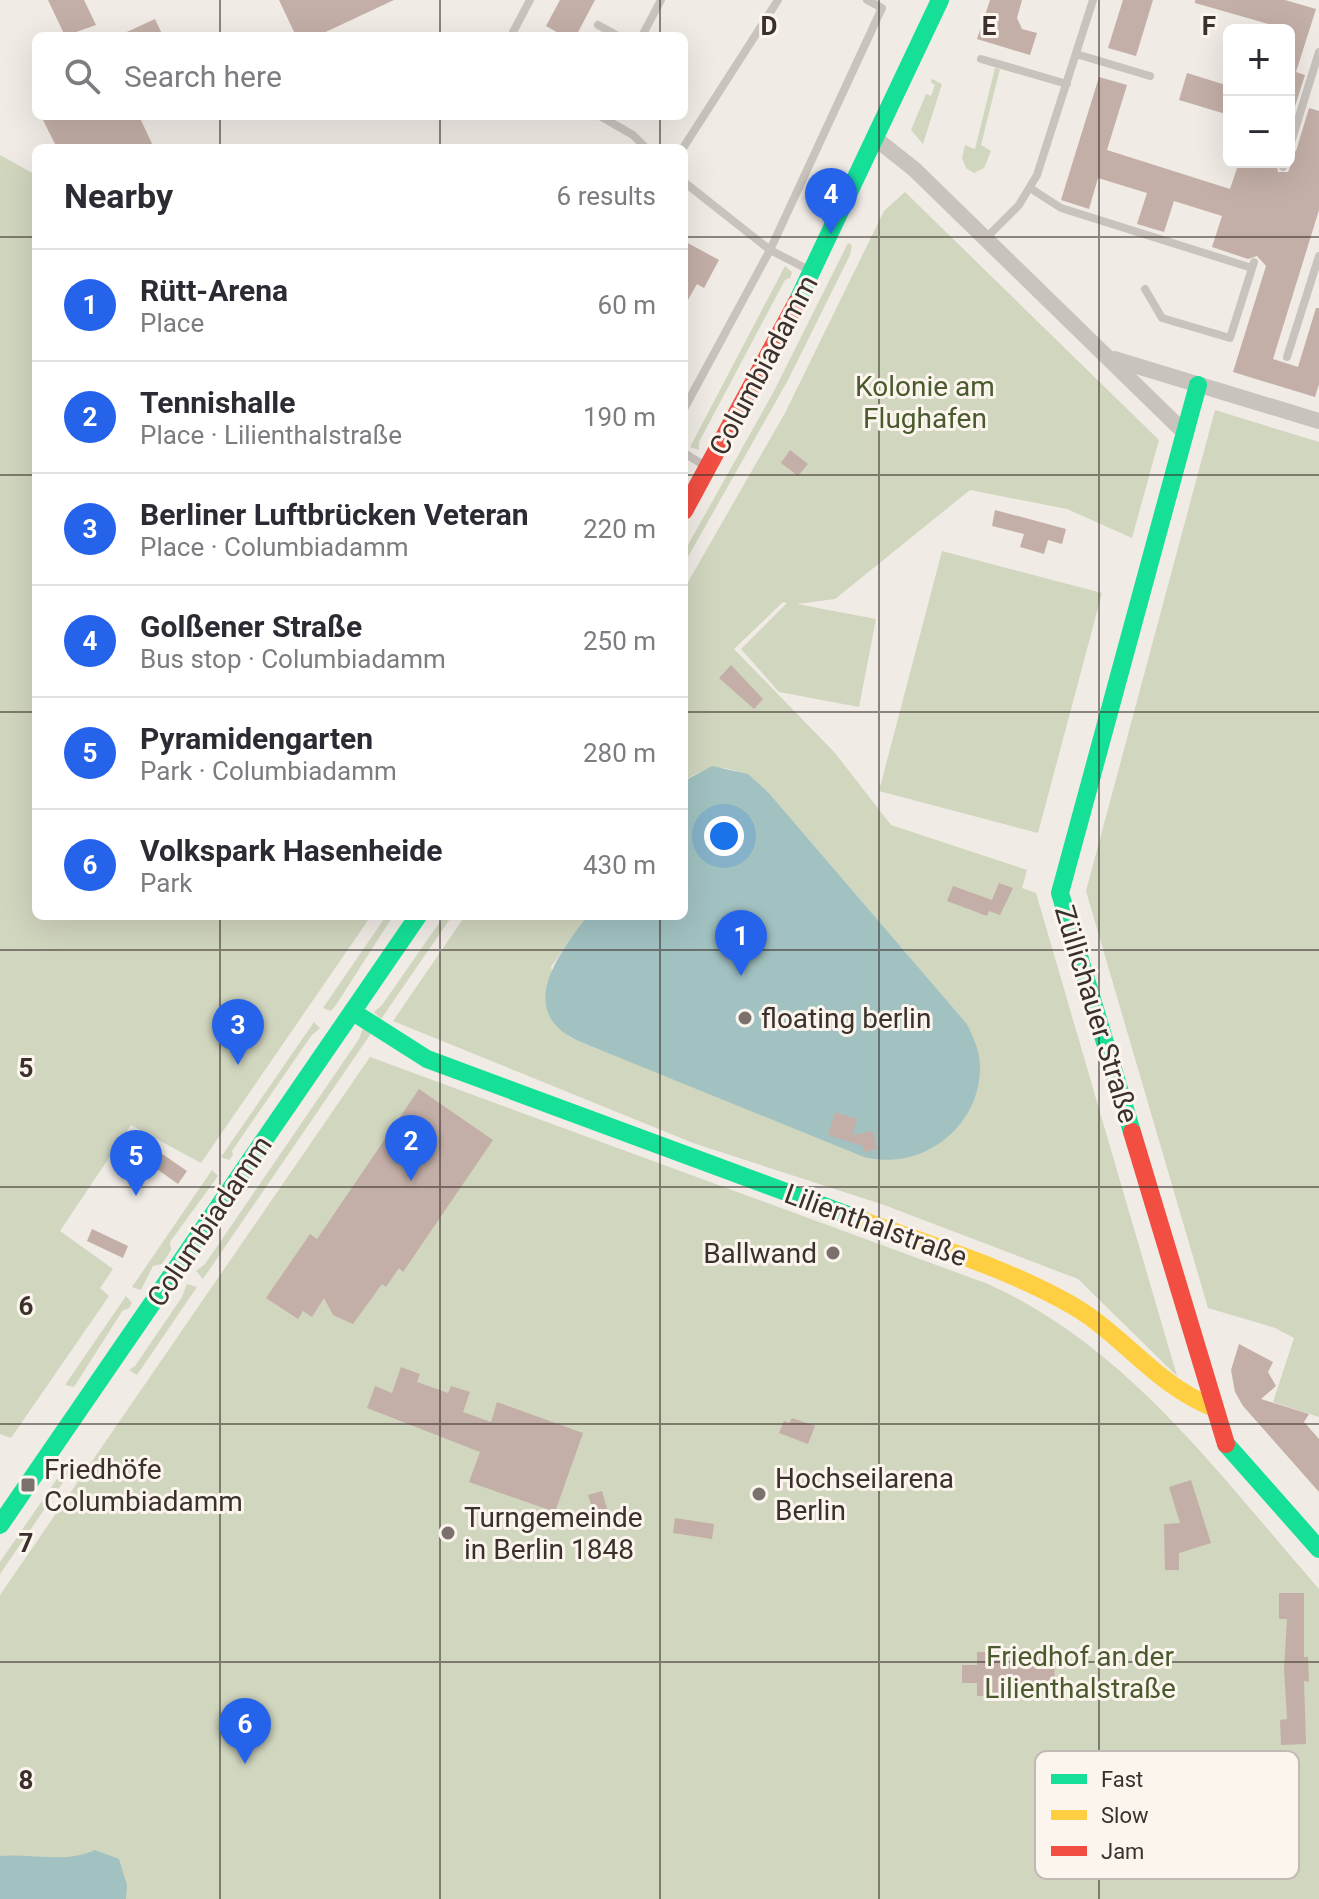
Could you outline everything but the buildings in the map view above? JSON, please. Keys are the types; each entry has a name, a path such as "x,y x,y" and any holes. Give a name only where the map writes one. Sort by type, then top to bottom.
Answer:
{"street":[{"name":"Columbiadamm","path":"688,504 812,271 940,0"},
{"path":"876,139 908,163 1186,434"},
{"path":"1111,358 1319,421"},
{"name":"Züllichauer Straße","path":"1198,385 1060,893 1214,1408"},
{"name":"Columbiadamm","path":"0,1525 415,920"},
{"name":"Lilienthalstraße","path":"353,1012 427,1059 1026,1281 1078,1309 1182,1395 1214,1408"},
{"path":"1214,1408 1225,1443 1319,1549"}],"lane":[{"path":"513,32 530,0"},
{"path":"644,32 661,0"},
{"path":"686,144 778,0"},
{"path":"688,402 770,250 884,4 867,0"},
{"path":"986,238 1030,188 1044,158 1093,0"},
{"path":"598,25 611,32"},
{"path":"1295,130 1319,52"},
{"path":"1076,54 1150,76"},
{"path":"981,59 1067,84"},
{"path":"1309,85 1319,89"},
{"path":"607,120 642,144"},
{"path":"688,185 770,250 812,271"},
{"path":"1030,188 1061,208 1253,265 1230,338 1162,318 1145,289"},
{"path":"1287,357 1319,256"},
{"path":"688,455 709,468"}],"green space":[{"path":"995,68 1000,69 981,145 991,151 984,168 974,173 966,168 962,158 965,145 975,149"},
{"path":"932,79 942,84 923,144 911,130 926,94 931,96 935,85"},
{"path":"0,155 32,173 32,920 368,920 201,1163 131,1125 60,1231 113,1269 100,1288 109,1296 11,1438 0,1434"},
{"name":"Kolonie am Flughafen","path":"905,192 1159,440 1132,538 1067,509 970,490 835,599 797,604 876,619 859,707 779,692 741,649 787,603 783,602 734,649 835,753 891,825 1027,870 1022,888 1036,893 1177,1376 1078,1279 884,1205 693,1143 393,1021 462,920 584,920 551,967 569,1037 878,1160 975,1097 980,1064 967,1024 768,792 748,777 728,769 707,770 688,779 688,582 785,413 884,211"},
{"path":"848,243 852,245 850,255 788,380 688,557 688,545 774,391"},
{"path":"785,266 792,272 790,278 785,280 699,442 699,450 690,447"},
{"path":"1215,410 1319,442 1319,1417 1273,1402 1294,1338 1275,1328 1208,1308 1086,891"},
{"path":"942,551 1102,593 1038,833 879,791"},
{"path":"383,920 390,920 336,1005 331,1011 323,1008"},
{"path":"441,920 449,920 381,1019 374,1012"},
{"path":"314,1022 320,1028 311,1036 232,1151 233,1155 229,1160 221,1157"},
{"path":"363,1028 372,1032 203,1279 196,1271 205,1264 359,1039"},
{"name":"Friedhof an der Lilienthalstraße","path":"370,1057 988,1284 1038,1311 1085,1342 1128,1378 1208,1459 1319,1589 1319,1899 0,1899 0,1595"},
{"path":"212,1170 218,1176 170,1242 171,1250 162,1264 153,1266 141,1290 132,1287"},
{"path":"187,1284 197,1287 137,1375 129,1370 135,1366 182,1297"},
{"path":"126,1296 132,1303 128,1309 123,1310 74,1387 65,1385"},
{"path":"63,1466 72,1469 0,1574 0,1562"}],"water":[{"path":"712,766 748,774 768,792 967,1024 979,1055 978,1088 971,1108 944,1140 927,1151 907,1158 886,1160 864,1157 576,1040 558,1027 548,1013 545,997 548,980 584,920 688,920 688,779"},
{"path":"95,1850 119,1859 127,1885 126,1899 0,1899 0,1856 60,1857"}],"traffic: fast":[{"path":"797,302 940,0"},
{"path":"1132,1132 1060,893 1198,385"},
{"path":"0,1525 415,920"},
{"path":"353,1012 427,1059 864,1221"},
{"path":"1226,1444 1319,1549"}],"traffic: slow":[{"path":"864,1221 972,1260 1050,1293 1093,1319 1175,1386 1214,1408"}],"traffic: jam":[{"path":"688,504 797,302"},
{"path":"1132,1132 1226,1444"}],"place":[{"name":"Golßener Straße","path":"831,234"},
{"name":"Rütt-Arena","path":"741,976"},
{"name":"floating berlin","path":"745,1018"},
{"name":"Berliner Luftbrücken Veteran","path":"238,1065"},
{"name":"Tennishalle","path":"411,1181"},
{"name":"Pyramidengarten","path":"136,1196"},
{"name":"Ballwand","path":"833,1253"},
{"name":"Friedhöfe Columbiadamm","path":"28,1485"},
{"name":"Hochseilarena Berlin","path":"759,1494"},
{"name":"Turngemeinde in Berlin 1848","path":"448,1533"},
{"name":"Volkspark Hasenheide","path":"245,1764"}]}
